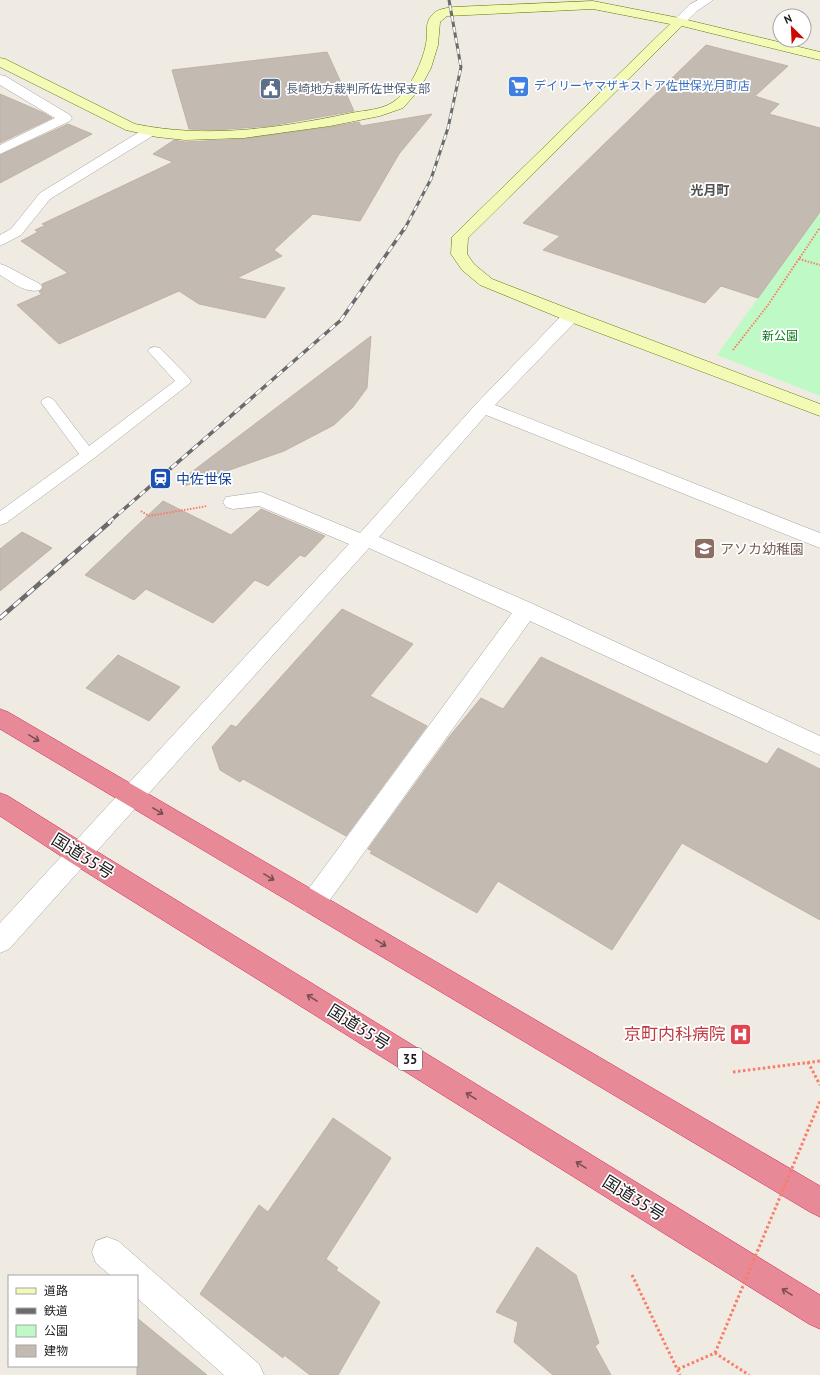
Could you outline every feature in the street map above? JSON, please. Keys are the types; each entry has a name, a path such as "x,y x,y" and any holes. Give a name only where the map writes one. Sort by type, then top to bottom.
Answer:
{"highway":[{"path":"0,718 820,1202"},
{"name":"国道35号","path":"0,803 79,854 820,1313"}],"street":[{"path":"707,0 693,8 460,237 459,254 468,267 486,282 571,316 820,410"},
{"path":"0,62 130,127 149,132 211,136 251,133 327,123 382,111 401,103 416,83 432,44 433,20 439,14 454,11 593,5 679,22 820,56"},
{"path":"0,74 13,68"},
{"path":"0,79 65,118 0,150"},
{"path":"0,240 16,232 45,196 149,132"},
{"path":"0,269 34,287"},
{"path":"0,941 483,408 571,316"},
{"path":"483,408 820,541"},
{"path":"233,502 261,499 364,541 526,610 820,746"},
{"path":"313,903 526,610"},
{"path":"107,1252 133,1275"},
{"path":"138,1279 248,1375"}],"lane":[{"path":"0,519 88,455 184,381 155,351"},
{"path":"48,402 88,455"}],"path":[{"path":"717,371 768,305 820,228"},
{"path":"799,259 820,265"},
{"path":"141,511 149,516 233,502"},
{"path":"734,1072 820,1061"},
{"path":"808,1062 820,1085"},
{"path":"678,1369 715,1353 820,1101"},
{"path":"632,1275 680,1375"},
{"path":"715,1353 749,1375"}],"green space":[{"name":"新公園","path":"820,212 820,396 717,355"}],"building":[{"path":"706,45 788,66 755,96 779,104 769,114 820,128 820,212 758,298 721,286 705,303 543,250 560,236 523,223"},
{"path":"327,52 354,111 270,126 216,130 189,129 172,70"},
{"path":"0,94 44,113 52,118 0,143"},
{"path":"432,114 399,154 360,221 313,214 274,250 282,256 237,278 285,288 265,318 199,304 179,291 59,344 17,305 42,294 39,292 43,288 42,284 68,273 21,241 38,232 35,230 46,225 42,224 173,162 153,154 174,140 185,142 244,139 359,122 361,126"},
{"path":"68,124 92,134 0,183 0,155"},
{"path":"371,336 367,388 353,407 334,425 284,451 184,486 181,480"},
{"path":"163,501 231,535 261,509 325,536 305,557 300,555 268,586 255,580 213,623 146,589 134,600 85,575"},
{"path":"22,532 52,548 0,591 0,549"},
{"path":"342,609 413,644 370,696 427,726 346,836 243,779 240,782 220,770 212,747 231,725 236,727"},
{"path":"118,655 180,687 149,721 86,688"},
{"path":"541,657 767,764 778,748 820,769 820,920 682,843 612,950 498,881 477,913 370,853 372,851 368,849 449,737 481,698 503,709"},
{"path":"333,1118 391,1158 326,1259 338,1268 336,1270 380,1302 338,1375 310,1375 284,1355 283,1358 200,1294 259,1205 268,1212"},
{"path":"537,1247 576,1275 599,1343 595,1346 611,1375 553,1375 514,1342 518,1322 496,1312"},
{"path":"138,1319 207,1375 137,1375"}],"railway":[{"path":"404,230 431,179 448,128 461,67 449,0"},
{"path":"108,523 341,320 404,229"},
{"path":"0,618 110,522"}],"place":[{"name":"デイリーヤマザキストア佐世保光月町店","path":"519,86"},
{"name":"長崎地方裁判所佐世保支部","path":"271,89"},
{"name":"中佐世保","path":"161,479"},
{"name":"アソカ幼稚園","path":"705,549"},
{"name":"京町内科病院","path":"741,1034"}],"district":[{"name":"光月町","path":"710,190"}]}
